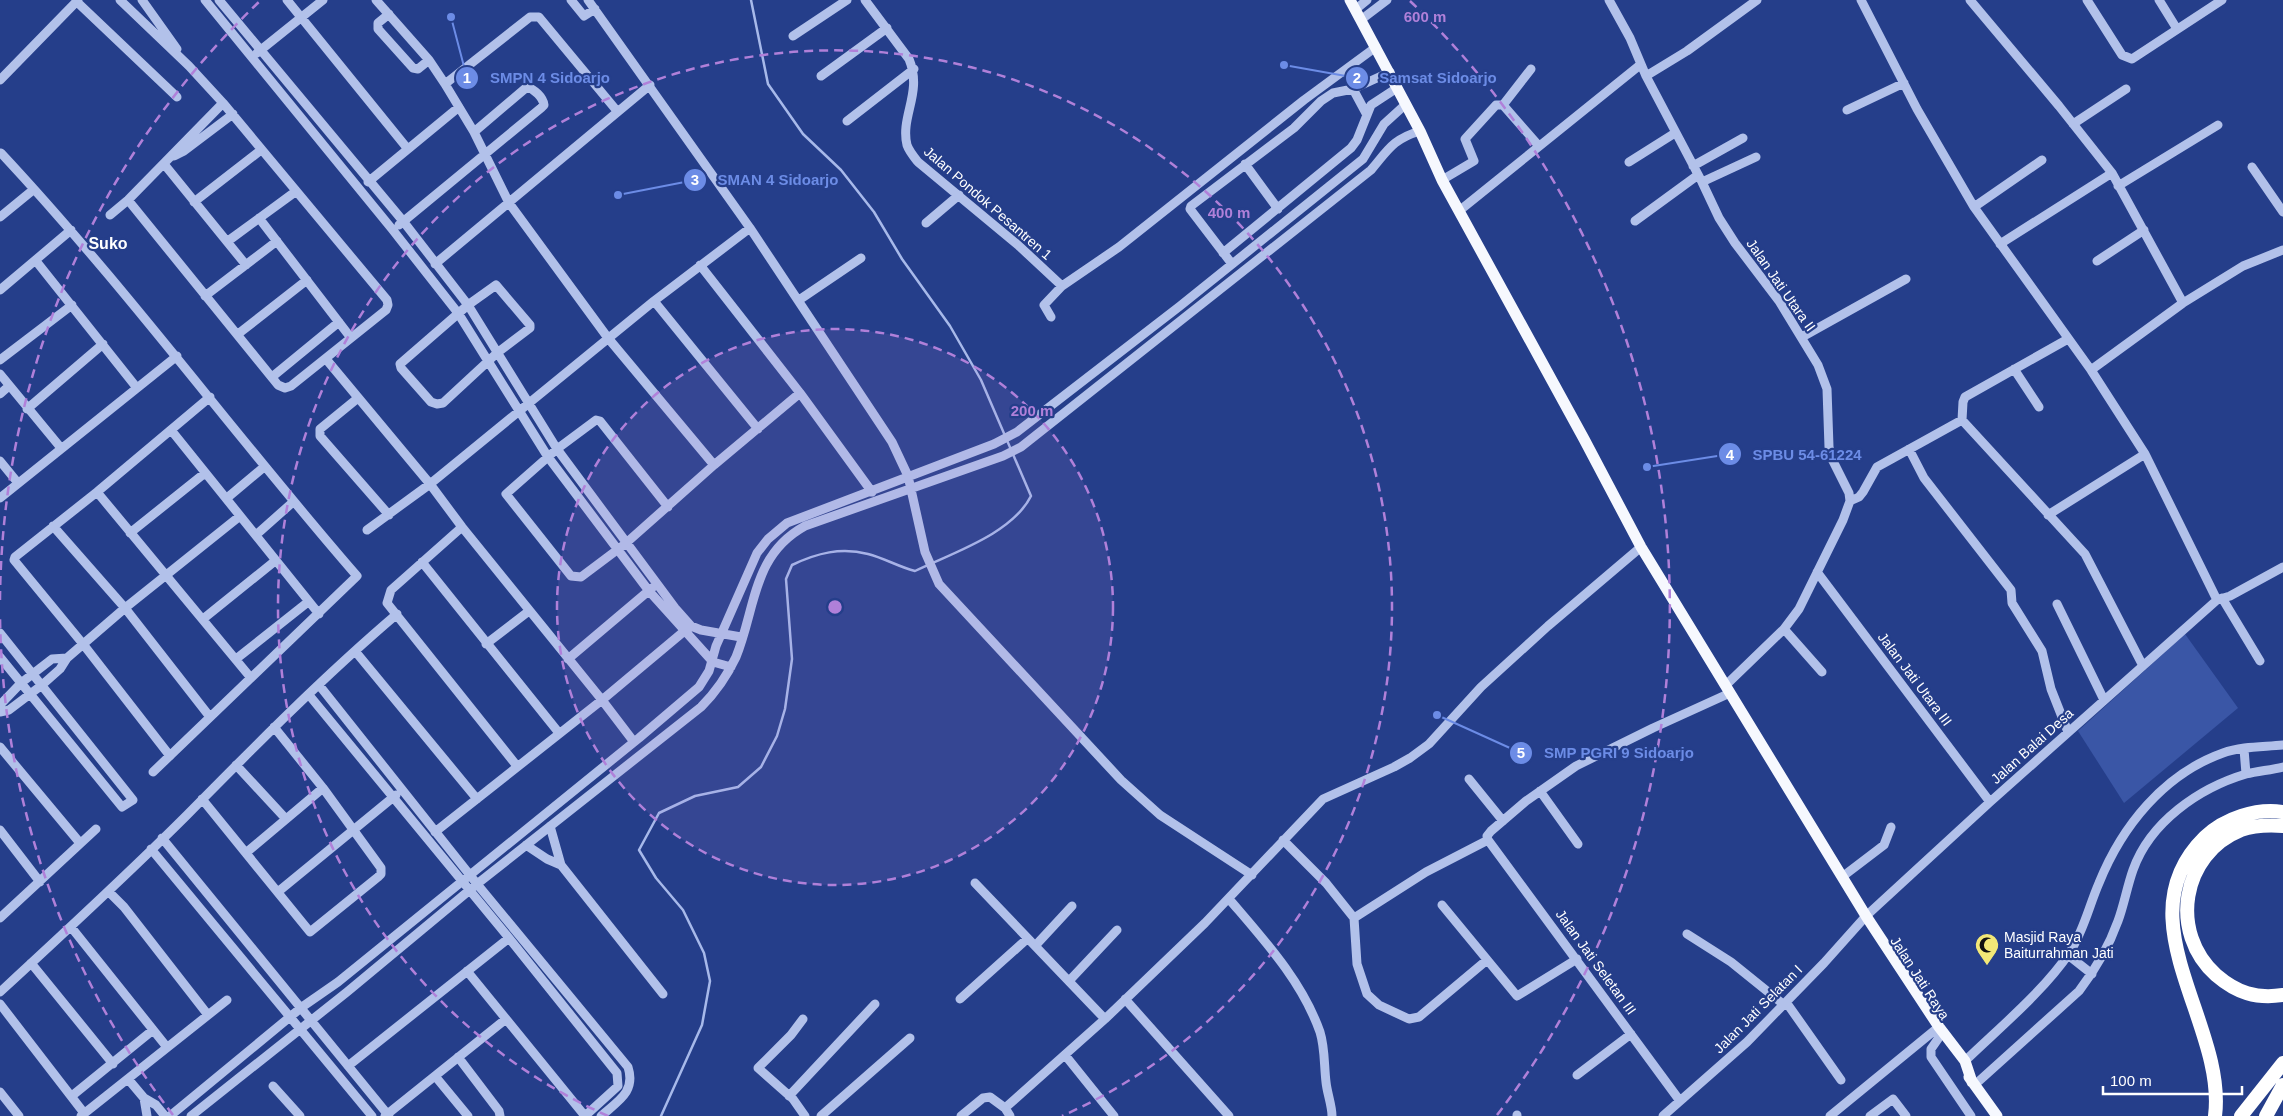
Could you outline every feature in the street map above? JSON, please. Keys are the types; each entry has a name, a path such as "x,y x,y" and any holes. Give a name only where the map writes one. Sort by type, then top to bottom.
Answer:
{"highway":[{"path":"2215,1116 2215,1090 2212,1071 2182,973 2175,942 2173,908 2176,886 2181,870 2189,856 2215,829 2245,815 2283,812"},
{"path":"2283,826 2251,827 2234,834 2215,847 2203,860 2194,876 2189,892 2187,913 2189,932 2196,950 2206,965 2222,980 2248,995 2262,997 2283,995"},
{"path":"2241,1116 2283,1063"},
{"path":"2267,1116 2283,1086"},
{"path":"2267,1116 2283,1098"}],"main road":[{"path":"1356,9 1420,131 1442,180 1641,547 1877,933"},
{"name":"Jalan Jati Raya","path":"1877,933 1877,942 1938,1033 2003,1116"},
{"name":"Jalan Jati Raya","path":"1877,933 1965,1061 1997,1116"}],"street":[{"path":"120,0 189,66 223,103 295,192 387,300 386,310 326,359 291,386 285,388 278,385 128,200"},
{"path":"142,0 189,66"},
{"path":"205,0 392,229 458,314 548,457 618,550 687,628 712,662 730,667"},
{"path":"219,0 368,182 403,221 468,305 557,450 625,544 653,588"},
{"path":"287,0 407,148"},
{"path":"252,57 302,19 323,0"},
{"path":"376,0 429,60 445,84 474,132 509,203 608,338 714,465"},
{"path":"570,0 584,16 595,9"},
{"path":"588,0 750,228 886,431 908,476 925,552 934,578 1121,780 1160,815 1252,874"},
{"path":"792,36 846,0"},
{"path":"846,121 914,69 910,59 865,0"},
{"path":"1356,9 1367,0"},
{"path":"1356,9 1387,0"},
{"path":"1646,76 1687,51 1757,0"},
{"path":"1861,0 1939,150 1974,207 2091,370 2145,454 2220,599 2260,661"},
{"path":"1970,0 2112,174 2183,303"},
{"path":"2086,0 2122,55 2132,59 2222,0"},
{"path":"2159,0 2177,29"},
{"path":"0,80 78,1 177,97"},
{"name":"Jalan Jati Utara II","path":"1613,2 1640,64 1719,218 1735,243 1780,301 1818,365 1827,389 1829,447 1833,461 1849,493 1850,501"},
{"path":"389,14 377,26 384,35 413,68 418,69 429,60"},
{"path":"445,84 534,15 539,17 617,111"},
{"path":"821,76 887,28"},
{"path":"1051,317 1044,306 1062,286 1119,247 1304,100 1376,47"},
{"path":"1459,211 1640,64"},
{"name":"Jalan Pondok Pesantren 1","path":"914,69 915,86 907,130 907,146 918,162 959,195 1062,286"},
{"path":"1503,105 1531,69"},
{"path":"1247,270 1224,253 1190,209 1195,202 1294,128 1321,101 1333,93 1353,89 1390,72"},
{"path":"1847,110 1904,83"},
{"path":"436,264 650,85"},
{"path":"392,229 541,108 544,105 544,101 527,87 474,132"},
{"path":"1224,253 1351,148 1357,140 1372,102 1397,88"},
{"path":"1353,89 1367,115"},
{"path":"2073,124 2126,89"},
{"path":"110,215 128,200 223,103"},
{"path":"170,1116 296,1012 338,982 637,740 699,687 706,678 714,652 747,573 768,539 787,523 994,444 1017,432 1180,306 1363,158 1384,124 1406,104"},
{"path":"1442,180 1474,160 1465,142 1467,136 1496,105 1503,105 1538,145"},
{"path":"368,182 459,107"},
{"path":"168,160 184,151 232,114"},
{"path":"2118,186 2218,125"},
{"path":"191,1116 713,695 730,667 761,574 778,546 789,535 805,526 1002,456 1021,447 1371,170 1388,148 1398,139 1420,131"},
{"path":"1629,162 1675,133"},
{"path":"1693,166 1743,138"},
{"path":"194,202 262,150"},
{"path":"1,152 33,190 72,230 177,356 264,467 357,576 153,772"},
{"path":"1634,221 1700,179 1756,156"},
{"path":"168,160 194,202 246,265"},
{"path":"1974,207 2042,160"},
{"path":"1245,164 1278,209"},
{"path":"2252,167 2283,212"},
{"path":"2000,244 2112,174"},
{"path":"0,217 33,190"},
{"path":"228,241 295,192"},
{"path":"926,223 959,195"},
{"path":"259,218 351,338"},
{"path":"367,530 430,484 654,301 750,228"},
{"path":"0,290 72,230"},
{"path":"2097,261 2144,230"},
{"path":"206,296 277,241"},
{"path":"2091,370 2183,303 2243,266 2283,249"},
{"path":"799,300 861,258"},
{"path":"36,261 136,388"},
{"path":"700,265 800,393 872,492"},
{"path":"1802,338 1906,279"},
{"path":"238,334 307,280"},
{"path":"496,285 530,325 528,330 488,360 443,403 437,404 431,402 401,368 400,364 458,314 496,285"},
{"path":"654,301 758,429"},
{"path":"0,360 72,305"},
{"path":"1180,306 1188,316"},
{"path":"272,377 339,322"},
{"path":"2068,340 1965,397 1962,402 1962,420 2085,554 2143,666"},
{"path":"27,409 103,344"},
{"path":"0,498 177,356"},
{"path":"326,359 430,484 568,659 637,740 648,749"},
{"path":"2014,369 2039,407"},
{"path":"0,374 61,448"},
{"path":"0,394 9,386"},
{"path":"668,507 600,421 592,422 507,491 507,497 571,576 581,577 618,550 668,507 714,465 800,393"},
{"path":"170,756 83,644 14,560 15,557 210,397"},
{"path":"358,398 320,428 318,432 389,515"},
{"path":"1048,408 1057,420"},
{"path":"1354,918 1426,872 1488,840 1487,836 1503,821 1576,766 1728,689 1784,629 1799,609 1850,501 1859,496 1877,466 1962,420"},
{"path":"171,430 319,614"},
{"path":"1909,449 1924,478 2011,590 2012,603 2042,651 2051,689 2068,732"},
{"path":"2048,515 2145,454"},
{"path":"0,461 18,482"},
{"path":"226,498 264,467"},
{"path":"130,533 205,473"},
{"path":"96,492 251,678"},
{"path":"859,497 863,506"},
{"path":"256,535 293,502"},
{"path":"832,505 836,516"},
{"path":"0,712 9,710 35,690 60,669 67,658 125,608 240,516"},
{"path":"53,526 125,608 210,718"},
{"path":"462,527 392,590 387,603 517,766"},
{"path":"961,1116 984,1098 990,1097 1007,1112 1064,1055 1105,1019 1229,899 1282,840 1323,799 1394,767 1429,744 1494,675 1641,547"},
{"path":"203,619 275,561"},
{"path":"422,562 559,733"},
{"name":"Jalan Balai Desa","path":"1866,916 2068,732 2220,599 2283,567"},
{"name":"Jalan Jati Utara III","path":"1817,572 1990,802"},
{"path":"568,659 653,588"},
{"path":"236,658 308,602"},
{"path":"2057,604 2104,700"},
{"path":"486,644 529,610"},
{"path":"0,992 109,892 274,727 397,614"},
{"path":"435,832 602,700 687,628 741,637"},
{"path":"1784,629 1822,672"},
{"path":"0,634 26,679 133,800 127,806 122,807 26,679 0,657"},
{"path":"355,651 476,799"},
{"path":"0,705 26,679 52,660 67,658"},
{"path":"319,685 477,884 628,1067 631,1077 630,1086 621,1099 601,1116"},
{"path":"309,695 509,938 617,1073 618,1086 585,1116 467,971"},
{"path":"202,798 279,891 310,932 380,876 382,871 354,830 274,727"},
{"path":"1965,1061 2026,1002 2068,954 2081,935 2098,883 2116,846 2140,811 2168,785 2194,766 2224,753 2244,748 2283,745"},
{"path":"0,747 80,843"},
{"path":"2244,748 2246,774"},
{"path":"622,752 630,762"},
{"path":"236,765 286,819"},
{"path":"1976,1081 2079,990 2092,974 2118,922 2134,868 2152,835 2183,806 2203,791 2246,774 2283,767"},
{"path":"1469,779 1503,821"},
{"path":"247,852 323,788"},
{"path":"279,891 402,790"},
{"path":"1540,792 1578,844"},
{"path":"550,826 562,865 663,994"},
{"path":"1842,877 1884,845 1891,827"},
{"path":"1,916 96,829"},
{"path":"0,830 40,882"},
{"path":"1282,840 1326,883 1354,918 1357,964 1367,994 1380,1004 1410,1019 1419,1016 1488,960"},
{"name":"Jalan Jati Seletan III","path":"1488,840 1680,1102"},
{"path":"157,844 306,1024 371,1115"},
{"path":"157,844 306,1024 348,1066 387,1115 506,1019"},
{"path":"526,845 547,859 562,865"},
{"path":"975,883 1105,1019"},
{"path":"109,892 124,907 208,1014"},
{"path":"1229,899 1264,939 1306,1000 1324,1047 1326,1082 1332,1116"},
{"path":"1442,905 1517,996 1576,959"},
{"path":"1035,946 1072,906"},
{"name":"Jalan Jati Selatan I","path":"1663,1116 1746,1042 1866,916"},
{"path":"71,928 166,1046"},
{"path":"1069,981 1117,930"},
{"path":"1687,934 1731,962 1784,1003 1841,1080"},
{"path":"348,1066 509,938"},
{"path":"960,999 1027,939"},
{"path":"2068,954 2092,974"},
{"path":"32,963 113,1064"},
{"path":"1125,999 1229,1116"},
{"path":"0,1004 73,1095 83,1114 166,1046 227,1000"},
{"path":"789,1096 875,1004"},
{"path":"803,1019 791,1035 758,1068 789,1096 805,1116"},
{"path":"73,1095 153,1030"},
{"path":"1830,1116 1938,1033"},
{"path":"1938,1033 1930,1049 1931,1057 1971,1116"},
{"path":"1577,1074 1631,1034"},
{"path":"821,1116 910,1038"},
{"path":"1064,1055 1114,1116"},
{"path":"458,1057 499,1111 500,1116"},
{"path":"435,1076 468,1116"},
{"path":"128,1079 144,1098 156,1105 165,1116"},
{"path":"272,1086 297,1113 286,1116"},
{"path":"0,1092 19,1116"},
{"path":"144,1098 147,1116"},
{"path":"1870,1116 1893,1099 1906,1116"}],"shaded area":[{"path":"2185,634 2238,708 2124,803 2078,731"}],"waterway":[{"path":"661,1116 702,1025 710,981 704,953 683,910 656,878 639,850 659,813 695,796 738,787 761,767 777,736 785,709 792,659 786,579 792,565 820,554 848,551 874,556 915,571 996,532 1022,509 1031,496 981,380 950,326 902,259 874,212 841,170 803,134 768,84 751,0"}],"place":[{"name":"SMPN 4 Sidoarjo","path":"451,17"},
{"name":"Samsat Sidoarjo","path":"1284,65"},
{"name":"SMAN 4 Sidoarjo","path":"618,195"},
{"name":"SPBU 54-61224","path":"1647,467"},
{"name":"SMP PGRI 9 Sidoarjo","path":"1437,715"},
{"name":"Masjid Raya Baiturrahman Jati","path":"1987,966"}],"district":[{"name":"Suko","path":"108,243"}]}
